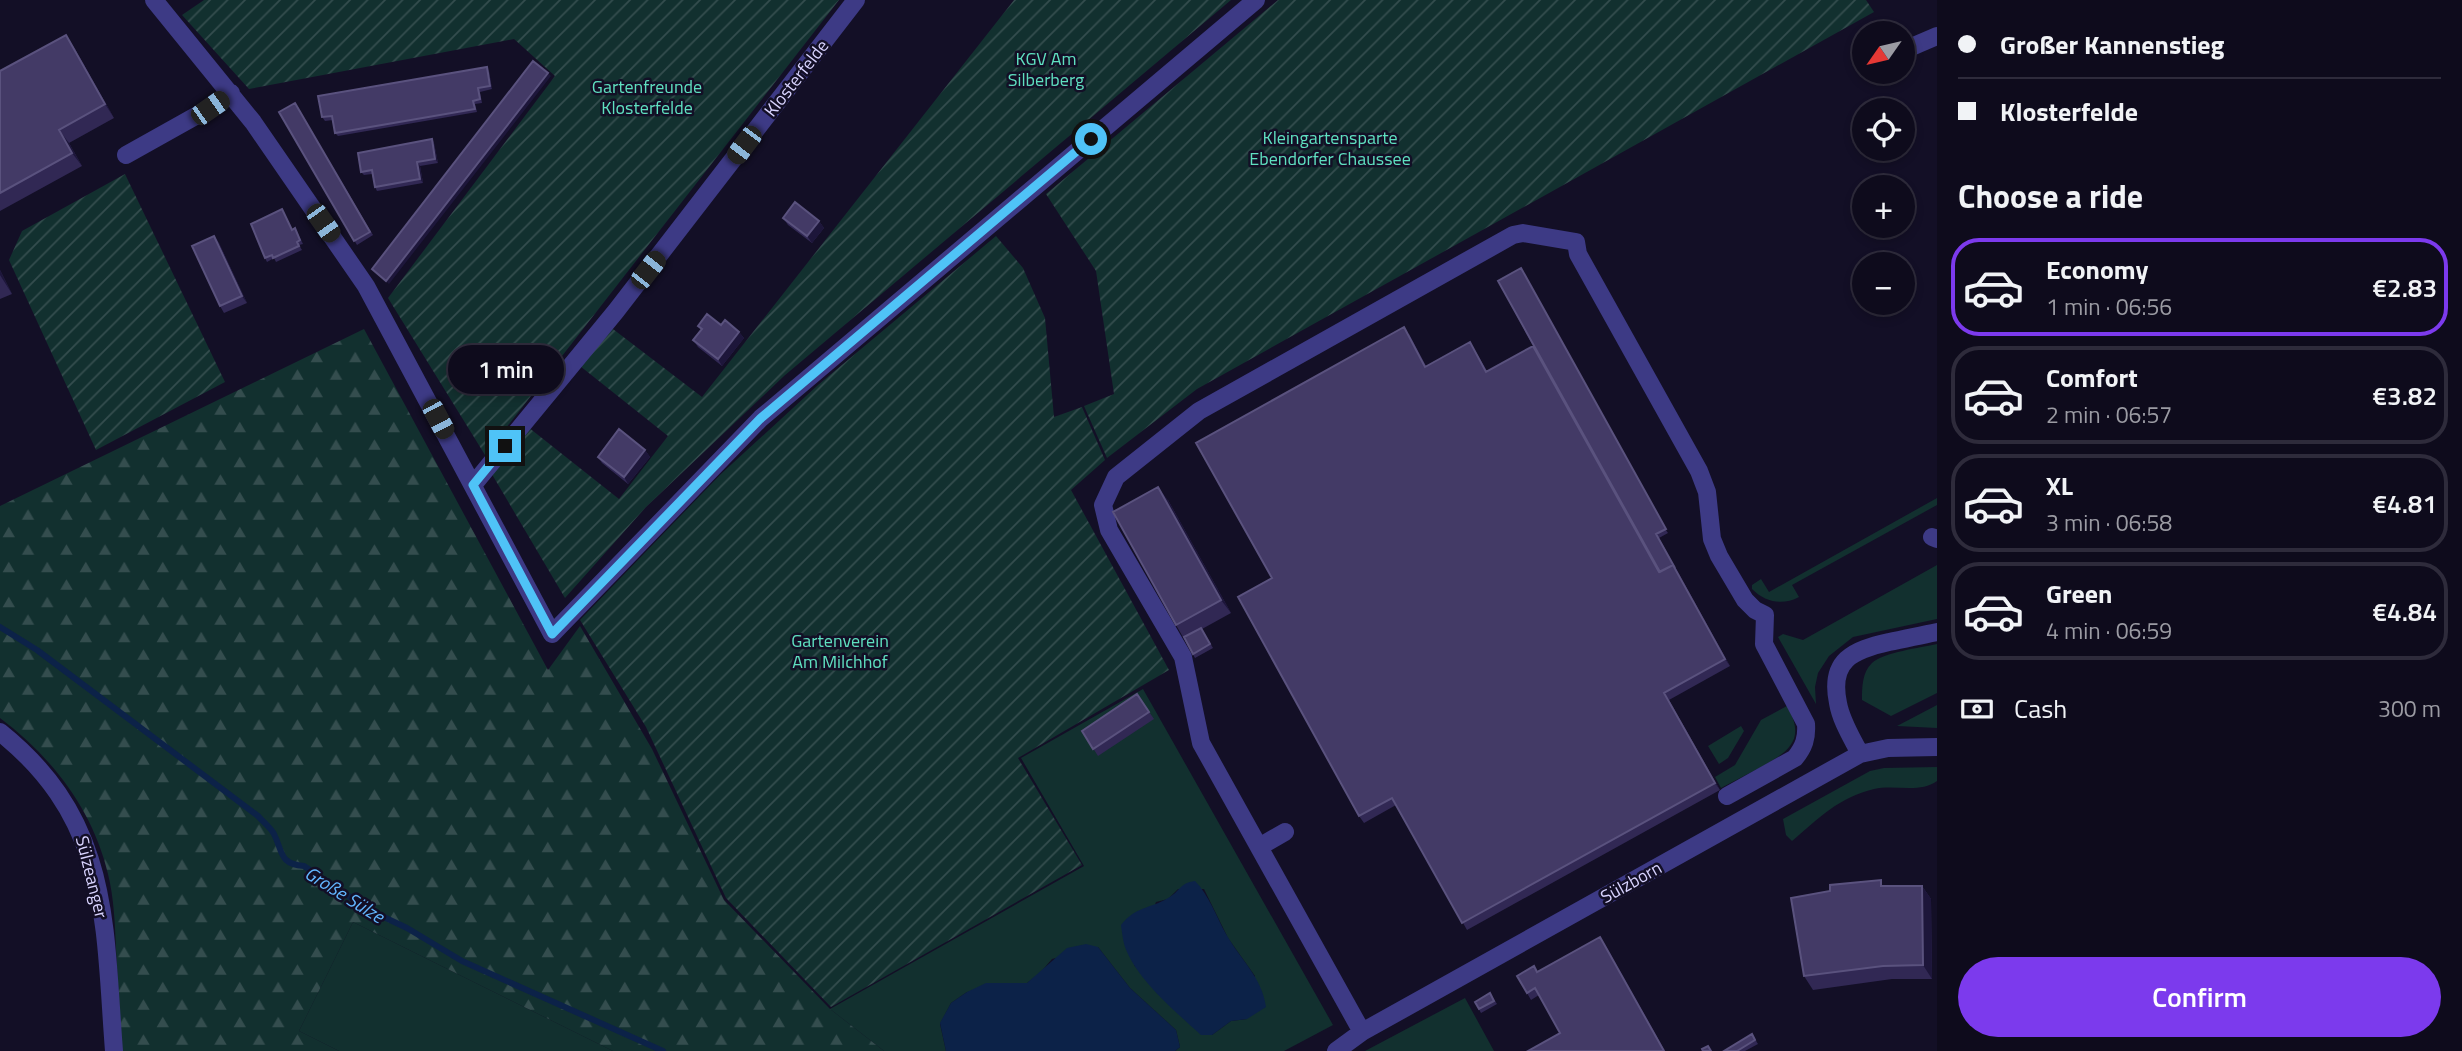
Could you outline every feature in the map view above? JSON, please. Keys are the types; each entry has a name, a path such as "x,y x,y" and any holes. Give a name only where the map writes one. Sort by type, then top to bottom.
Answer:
{"street":[{"path":"154,0 231,93 366,286 552,634 761,418 1256,0"},
{"name":"Klosterfelde","path":"473,485 616,311 856,0"},
{"path":"1915,45 1937,36"},
{"path":"126,155 210,108 231,93"},
{"path":"1362,1032 1200,743 1183,657 1110,530 1103,505 1116,477 1199,411 1513,235 1523,233 1576,242 1578,254 1699,471 1707,492 1712,539 1745,600 1765,615 1764,644 1806,723 1803,748 1795,758 1727,796"},
{"path":"1860,754 1838,704 1837,686 1840,670 1846,659 1862,648 1937,632"},
{"name":"Sülzeanger","path":"0,732 29,759 61,797 77,823 89,854 103,917 114,1051"},
{"name":"Sülzborn","path":"1336,1051 1362,1032 1860,754 1888,748 1937,747"},
{"path":"1259,847 1286,832"}],"green space":[{"name":"Gartenfreunde Klosterfelde","path":"204,0 839,0 485,455 388,298 555,76 514,39 249,89 182,15"},
{"name":"KGV Am Silberberg","path":"1014,0 1231,0 784,376 646,507 565,598 490,471 528,427 619,499 668,436 580,366 609,326 702,397"},
{"name":"Kleingartensparte Ebendorfer Chaussee","path":"1278,0 1866,0 1874,12 1858,21 1852,21 1852,24 1197,389 1107,458 1084,406 1114,394 1096,271 1046,194"},
{"path":"125,174 225,382 96,450 9,260 22,231"},
{"name":"Gartenverein Am Milchhof","path":"996,236 1023,268 1045,318 1054,417 1082,407 1105,460 1071,490 1169,670 1018,758 1082,865 831,1007 726,898 646,727 580,620 721,474 818,385"},
{"path":"364,329 548,670 580,626 652,749 724,900 830,1009 884,1051 613,1051 353,922 299,1031 339,1051 122,1051 115,921 108,874 101,851 92,828 68,787 37,750 0,718 0,506"},
{"path":"1937,498 1937,505 1792,585 1799,597 1793,600 1774,601 1762,597 1752,589 1752,585 1761,579 1769,592"},
{"path":"1937,565 1937,619 1853,637 1829,656 1818,673 1816,704 1778,637 1783,634 1803,640"},
{"path":"1937,644 1937,693 1891,716 1862,700 1864,675 1872,663 1893,653"},
{"path":"1143,689 1333,1025 1284,1051 1175,1051 1180,1047 1176,1030 1130,988 1098,947 1052,959 1027,983 967,992 951,1003 940,1024 946,1051 884,1051 830,1009 1084,866 1021,758","holes":["1178,889 1204,889 1228,938 1255,976 1247,1019 1231,1021 1212,1035 1160,996 1134,965 1156,902 1168,899"]},
{"path":"1937,705 1937,728 1897,726"},
{"path":"1787,706 1795,727 1792,743 1771,761 1721,788 1715,777 1735,765 1761,720"},
{"path":"1741,726 1744,731 1728,758 1719,764 1708,746"},
{"path":"1937,767 1937,781 1930,785 1882,788 1861,793 1830,810 1792,841 1786,835 1783,819 1870,771 1884,768"},
{"path":"353,922 613,1051 339,1051 299,1031"},
{"path":"1465,998 1494,1051 1365,1051"}],"water":[{"path":"1195,881 1255,977 1266,1007 1247,1019 1231,1021 1212,1035 1201,1035 1169,1006 1138,971 1125,947 1121,925 1132,914 1161,902 1183,885"},
{"path":"1086,944 1098,947 1130,988 1176,1030 1180,1047 1175,1051 946,1051 940,1023 951,1003 986,983 1027,983 1067,948"}],"building":[{"path":"66,35 105,104 59,130 72,153 0,193 0,71"},
{"path":"533,61 548,73 386,281 372,269"},
{"path":"487,67 490,86 478,88 480,99 473,101 475,109 335,133 332,116 322,117 318,96"},
{"path":"295,103 370,232 354,241 279,112"},
{"path":"432,139 435,159 417,162 420,179 375,187 372,170 361,172 358,153"},
{"path":"795,202 819,221 807,236 783,218"},
{"path":"282,209 292,230 295,228 300,240 297,242 299,246 273,258 272,255 265,258 251,224"},
{"path":"214,236 242,296 220,306 192,246"},
{"path":"1521,268 1666,529 1656,534 1675,568 1673,565 1660,572 1498,281"},
{"path":"707,314 721,325 725,320 739,332 718,359 693,340 702,329 698,326"},
{"path":"1404,327 1425,367 1470,342 1486,372 1533,346 1659,572 1673,565 1725,659 1664,693 1715,783 1462,923 1392,798 1359,816 1238,597 1272,578 1196,443"},
{"path":"619,429 645,450 624,477 598,457"},
{"path":"1158,487 1221,600 1176,625 1113,512"},
{"path":"1201,628 1210,644 1193,654 1184,637"},
{"path":"1137,694 1149,712 1093,749 1082,731"},
{"path":"1881,880 1881,886 1922,886 1923,965 1883,966 1804,976 1791,898 1830,891 1830,885"},
{"path":"1600,937 1664,1051 1528,1051 1560,1033 1535,988 1527,993 1517,976 1534,966 1537,972"},
{"path":"1490,993 1494,1001 1479,1009 1475,1002"},
{"path":"1752,1034 1755,1040 1737,1051 1724,1051"}],"waterway":[{"name":"Große Sülze","path":"0,627 37,650 258,816 272,831 283,856 290,863 304,866 369,910 407,928 462,961 663,1051"}],"route":[{"path":"505,446 473,485 552,634 736,442 786,395 1091,139"}]}
